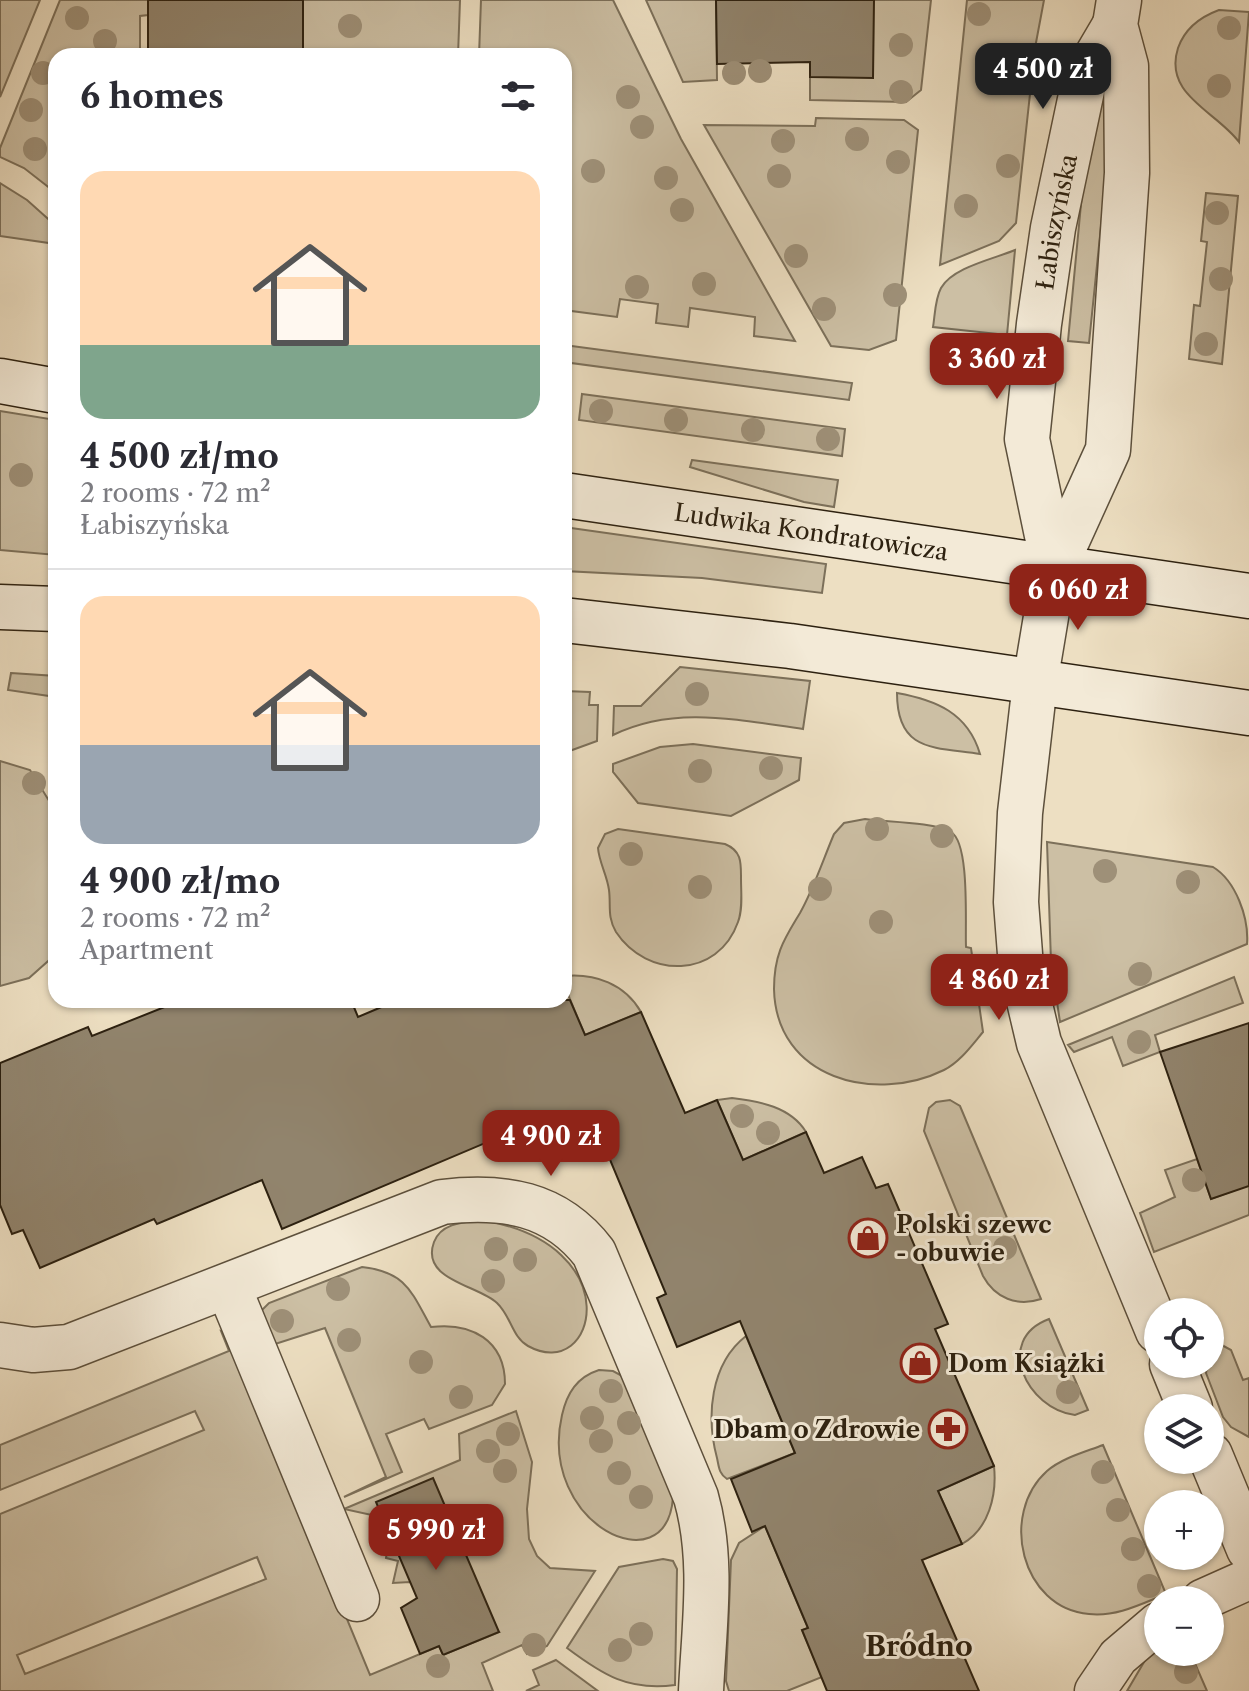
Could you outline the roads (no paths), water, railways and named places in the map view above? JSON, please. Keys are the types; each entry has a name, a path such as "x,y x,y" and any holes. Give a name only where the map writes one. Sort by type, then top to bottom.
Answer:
{"street":[{"name":"Łabiszyńska","path":"1054,569 1027,439 1039,324 1053,228 1085,76 1117,12"},
{"name":"Łabiszyńska","path":"1117,12 1126,66 1127,173 1108,450 1054,569 1035,683 1020,813 1016,902 1021,967 1039,1043 1144,1298"},
{"path":"0,381 48,390"},
{"name":"Ludwika Kondratowicza","path":"572,496 1249,596"},
{"path":"0,607 48,609"},
{"path":"572,621 790,646 1249,713"},
{"path":"0,1345 33,1350 69,1347 442,1202 500,1200 537,1209 570,1225 597,1261 700,1512 707,1566 701,1691"},
{"path":"228,1286 357,1599"},
{"path":"1218,1474 1249,1549"},
{"path":"1224,1590 1249,1579"},
{"path":"1095,1691 1118,1657 1144,1635"}],"place":[{"name":"Polski szewc - obuwie","path":"868,1238"},
{"name":"Dom Książki","path":"920,1363"},
{"name":"Dbam o Zdrowie","path":"948,1429"}],"district":[{"name":"Bródno","path":"919,1646"}]}
